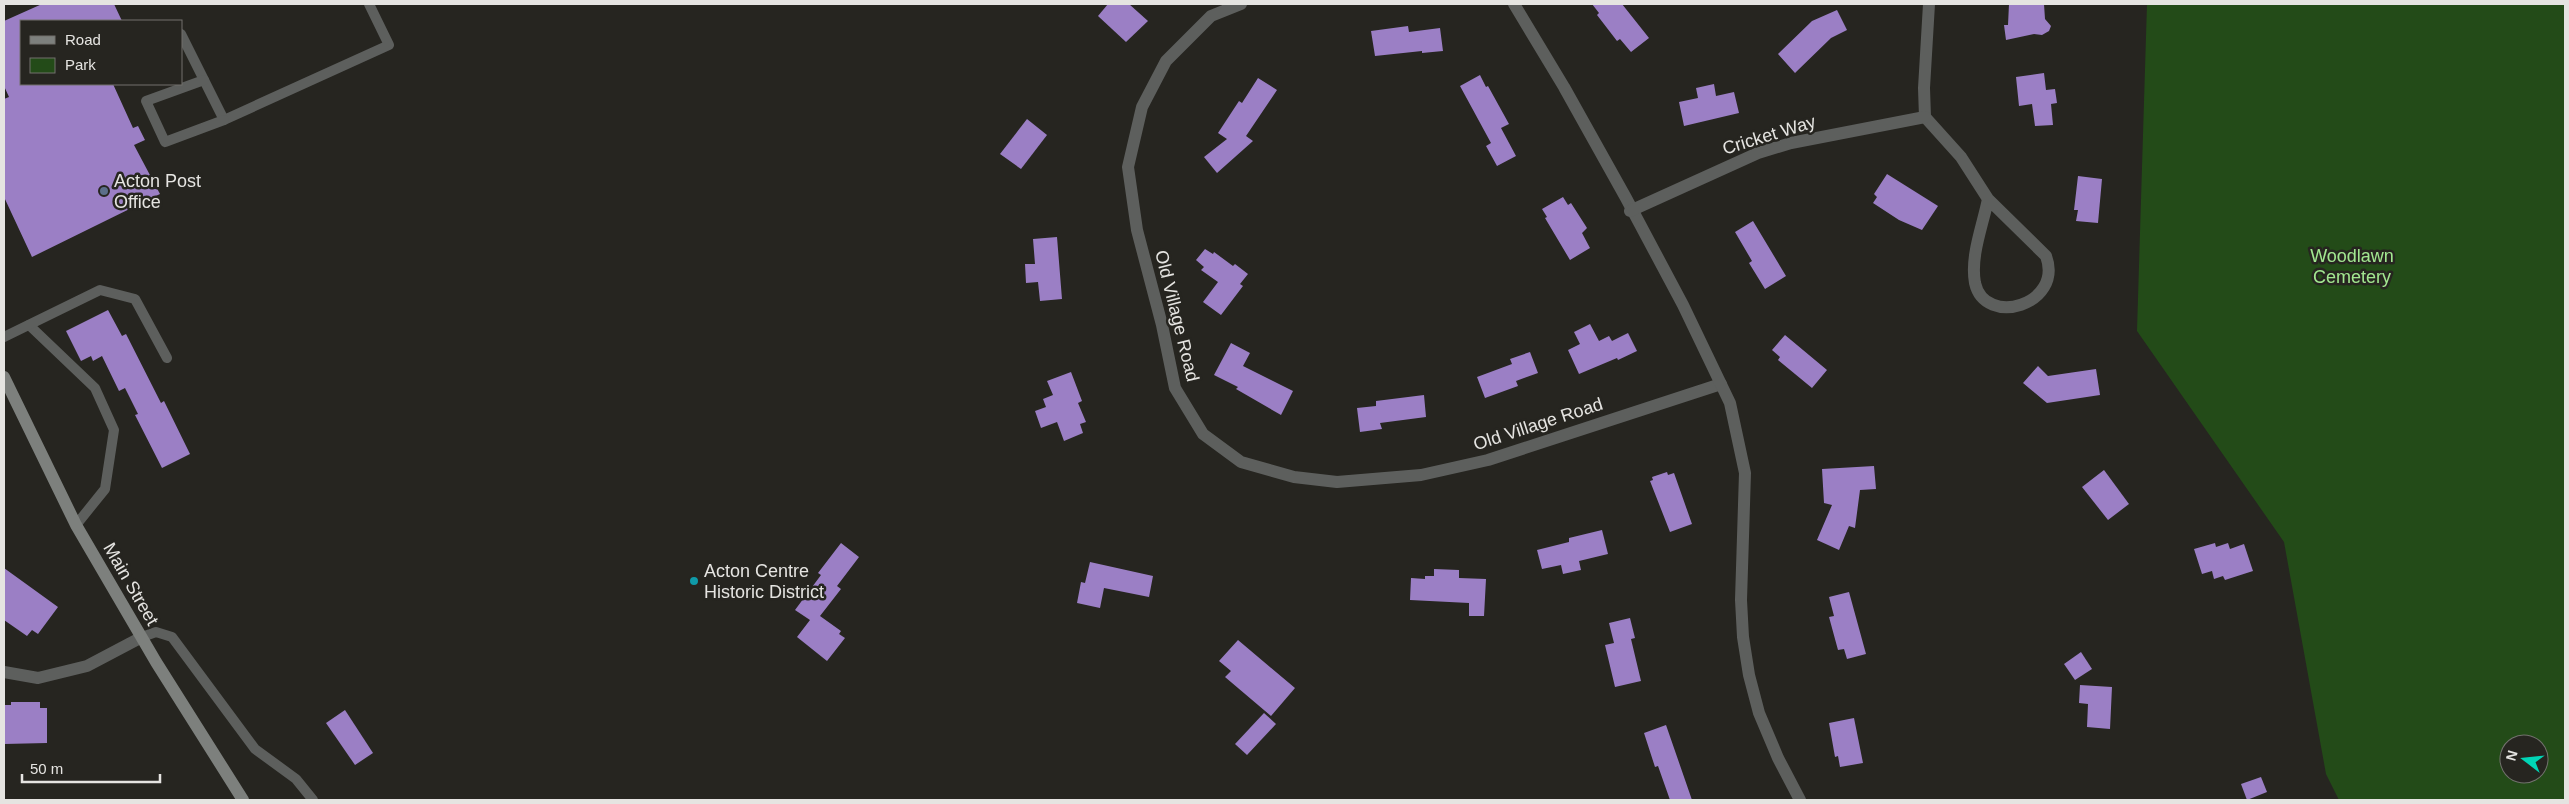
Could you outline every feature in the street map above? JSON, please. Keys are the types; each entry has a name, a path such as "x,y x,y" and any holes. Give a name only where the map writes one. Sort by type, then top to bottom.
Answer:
{"main road":[{"name":"Main Street","path":"4,377 76,525 142,637 243,800"}],"street":[{"name":"Old Village Road","path":"1240,4 1211,16 1166,61 1142,107 1128,167 1137,230 1162,325 1175,388 1203,434 1241,462 1294,477 1337,482 1421,476 1488,460 1721,384"},
{"path":"1514,4 1564,87 1682,305 1730,403 1745,473 1741,600 1742,637 1759,713 1778,758 1800,800"},
{"path":"1929,4 1924,88 1925,117 1961,157 1988,199 2030,238 2046,256 2048,262 2048,281 2042,290 2026,303 2012,307 1997,306 1984,298 1977,288 1974,272 1975,258 1988,199"},
{"name":"Cricket Way","path":"1630,211 1758,154 1791,143 1925,117"},
{"path":"4,672 38,678 87,666 142,637"}],"lane":[{"path":"204,80 146,101 165,142 224,120 389,45 369,4"},
{"path":"182,36 224,120"},
{"path":"4,337 100,290 135,300 167,358"},
{"path":"29,325 95,388 114,430 105,489 76,525"},
{"path":"142,637 156,632 172,637 255,749 296,778 313,800"}],"green space":[{"name":"Woodlawn Cemetery","path":"2147,4 2565,4 2565,800 2339,800 2326,774 2284,542 2137,331"}],"building":[{"path":"42,4 114,4 122,20 20,20 20,85 113,85 133,128 138,126 145,140 134,145 160,194 32,257 4,197 4,99 9,97 4,86 4,21"},
{"path":"1108,4 1129,4 1148,21 1126,42 1098,16"},
{"path":"1592,4 1622,4 1649,38 1631,52 1620,39 1617,41 1597,15 1599,13"},
{"path":"2009,4 2044,4 2045,19 2051,26 2049,31 2042,35 2034,34 2006,40 2004,25 2008,25"},
{"path":"1837,10 1847,30 1831,38 1795,73 1778,54 1812,21"},
{"path":"1408,26 1409,32 1440,28 1443,51 1422,53 1422,51 1375,56 1371,31"},
{"path":"2044,73 2046,90 2055,89 2057,103 2051,104 2053,125 2035,126 2032,104 2019,106 2016,77"},
{"path":"1480,75 1509,124 1501,128 1516,156 1497,166 1486,146 1491,143 1460,86"},
{"path":"1258,78 1277,90 1246,136 1253,141 1217,173 1204,157 1227,139 1218,133 1239,101 1242,103"},
{"path":"1714,84 1716,96 1734,92 1739,113 1684,126 1679,102 1698,98 1696,88"},
{"path":"1027,119 1047,135 1021,169 1000,154"},
{"path":"1887,174 1938,206 1922,230 1899,220 1873,203 1877,197 1874,194"},
{"path":"2078,176 2102,179 2098,223 2076,221 2078,210 2074,210"},
{"path":"1563,197 1568,205 1571,203 1587,228 1582,233 1590,248 1570,260 1545,218 1547,217 1542,209"},
{"path":"1753,221 1786,276 1765,289 1749,263 1752,261 1735,232"},
{"path":"1057,237 1062,299 1040,301 1038,282 1026,283 1025,264 1035,264 1033,239"},
{"path":"1205,249 1213,254 1214,252 1233,266 1235,264 1248,274 1240,284 1243,286 1221,315 1203,302 1218,282 1201,270 1204,267 1196,260"},
{"path":"108,310 122,336 126,334 161,403 164,401 190,454 162,468 135,415 138,414 125,388 119,391 102,356 93,361 91,356 81,361 66,331"},
{"path":"1590,324 1599,341 1609,336 1612,341 1628,333 1637,351 1579,374 1568,350 1580,344 1574,332"},
{"path":"1785,335 1827,370 1812,388 1778,360 1780,357 1772,350"},
{"path":"1231,343 1250,353 1243,366 1293,391 1281,415 1236,389 1238,387 1214,375"},
{"path":"1530,352 1538,373 1516,381 1518,386 1485,398 1477,377 1512,364 1510,359"},
{"path":"2038,366 2048,376 2096,369 2100,395 2047,403 2023,383"},
{"path":"1071,372 1082,401 1078,403 1086,422 1080,424 1083,433 1064,441 1057,422 1041,428 1035,411 1046,407 1043,399 1053,395 1047,381"},
{"path":"1424,395 1426,417 1380,423 1382,429 1360,432 1357,408 1376,406 1376,401"},
{"path":"1874,466 1876,489 1860,490 1855,528 1849,526 1839,550 1817,540 1832,505 1824,503 1822,469"},
{"path":"2104,470 2129,504 2108,520 2082,487"},
{"path":"1667,472 1668,475 1674,473 1692,524 1670,532 1650,481 1653,480 1652,477"},
{"path":"1602,530 1608,554 1579,561 1581,570 1563,574 1561,565 1542,569 1537,550 1569,542 1569,538"},
{"path":"841,543 859,557 837,586 841,589 820,616 841,631 839,634 845,638 827,661 797,637 810,620 795,610 821,575 818,573"},
{"path":"2215,543 2216,547 2228,543 2230,549 2244,544 2253,571 2225,580 2223,576 2214,579 2212,571 2202,574 2194,549"},
{"path":"1090,562 1153,576 1149,597 1104,588 1100,608 1077,603 1081,582 1085,583"},
{"path":"4,568 58,607 38,634 32,630 27,636 4,620"},
{"path":"1434,569 1459,570 1459,578 1486,579 1484,616 1469,616 1469,603 1410,600 1411,578 1425,579 1425,576 1434,576"},
{"path":"1849,592 1866,654 1847,659 1844,649 1838,650 1829,617 1834,616 1829,597"},
{"path":"1630,618 1635,638 1631,639 1641,681 1615,687 1605,645 1614,643 1609,623"},
{"path":"1238,640 1295,688 1271,716 1225,677 1231,671 1219,661"},
{"path":"2081,652 2092,669 2075,680 2064,664"},
{"path":"2080,685 2112,687 2110,729 2087,727 2088,704 2079,703"},
{"path":"11,702 40,702 40,708 47,708 47,743 4,744 4,705 11,705"},
{"path":"345,710 373,753 355,765 326,723"},
{"path":"1264,713 1276,724 1247,755 1235,744"},
{"path":"1854,718 1863,763 1840,767 1838,756 1835,757 1829,723"},
{"path":"1666,725 1692,800 1670,800 1658,766 1655,767 1644,733"},
{"path":"2261,777 2267,792 2247,800 2241,784"}],"place":[{"name":"Acton Post Office","path":"104,191"},
{"name":"Acton Centre Historic District","path":"694,581"}]}
